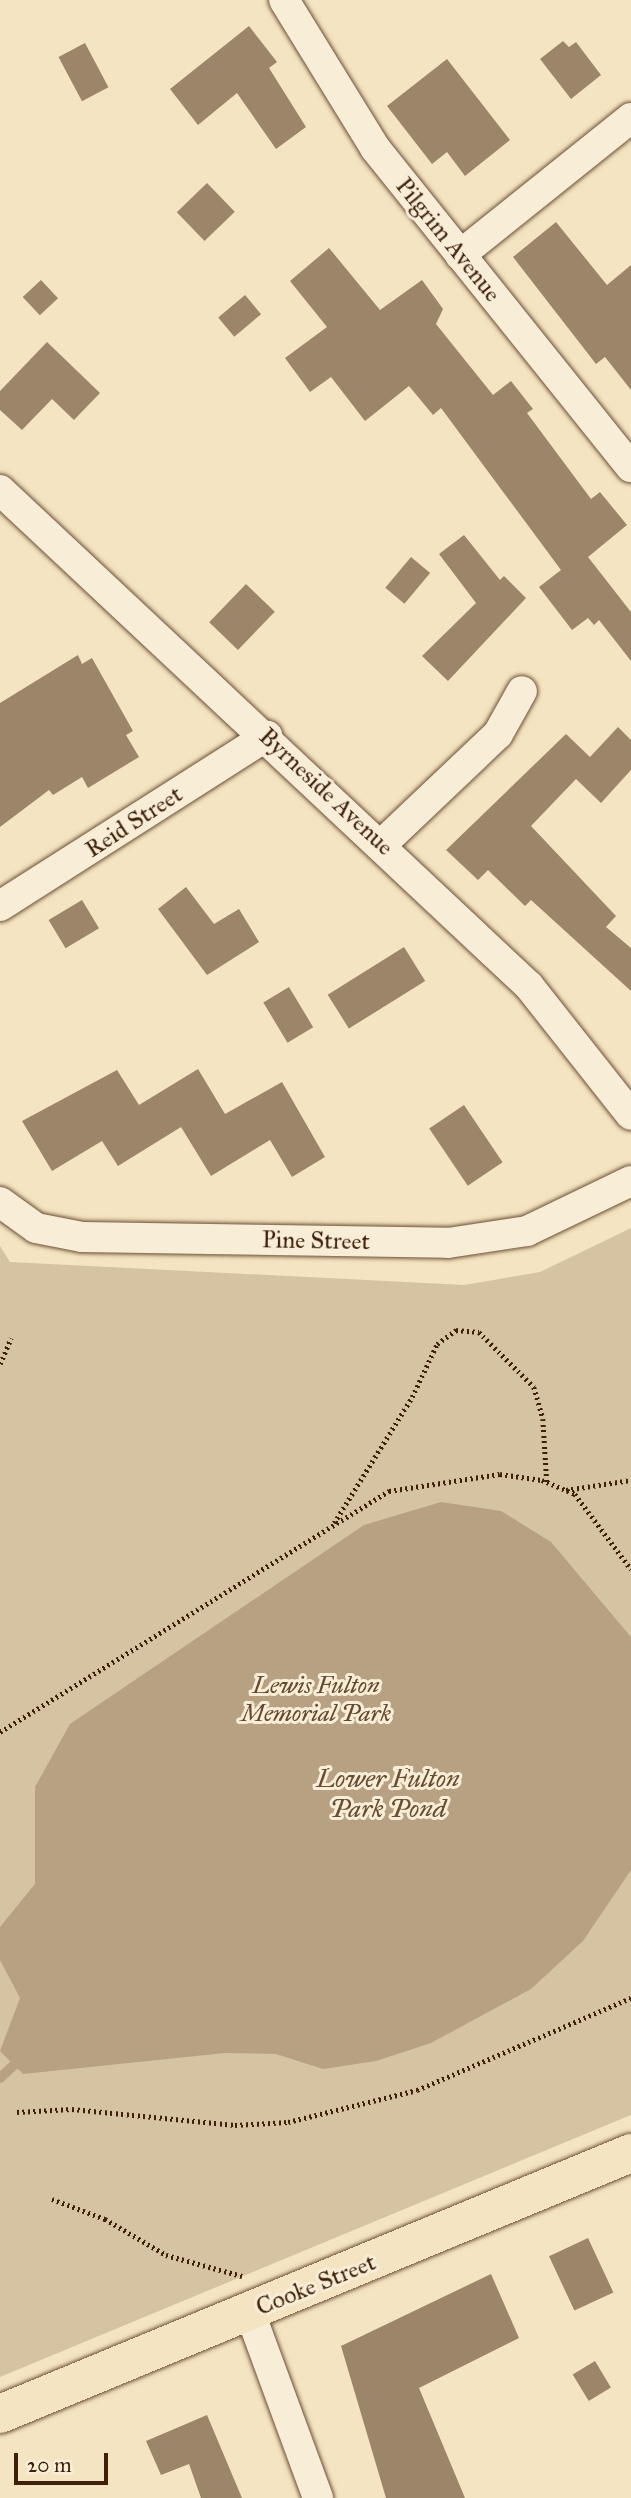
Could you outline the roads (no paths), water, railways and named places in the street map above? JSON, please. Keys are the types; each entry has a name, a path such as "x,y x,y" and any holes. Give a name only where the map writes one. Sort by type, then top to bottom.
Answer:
{"main road":[{"name":"Cooke Street","path":"0,2414 250,2297 631,2153"}],"street":[{"name":"Pilgrim Avenue","path":"284,0 375,148 631,467"},
{"path":"460,255 631,118"},
{"name":"Byrneside Avenue","path":"0,490 267,736 551,1008 631,1115"},
{"path":"382,845 498,734 522,691"},
{"name":"Reid Street","path":"0,906 267,736"},
{"name":"Pine Street","path":"0,1202 36,1228 82,1237 448,1243 527,1231 631,1181"},
{"path":"250,2297 318,2498"}],"water":[{"name":"Lower Fulton Park Pond","path":"441,1502 501,1511 551,1542 631,1637 631,1870 583,1941 531,1989 431,2043 376,2061 323,2069 276,2054 225,2053 23,2074 0,2051 20,1998 0,1960 0,1927 35,1884 35,1787 70,1724 364,1525"}],"waterway":[{"path":"0,2078 14,2065"}],"park label":[{"name":"Lewis Fulton Memorial Park","path":"316,1700"}]}
